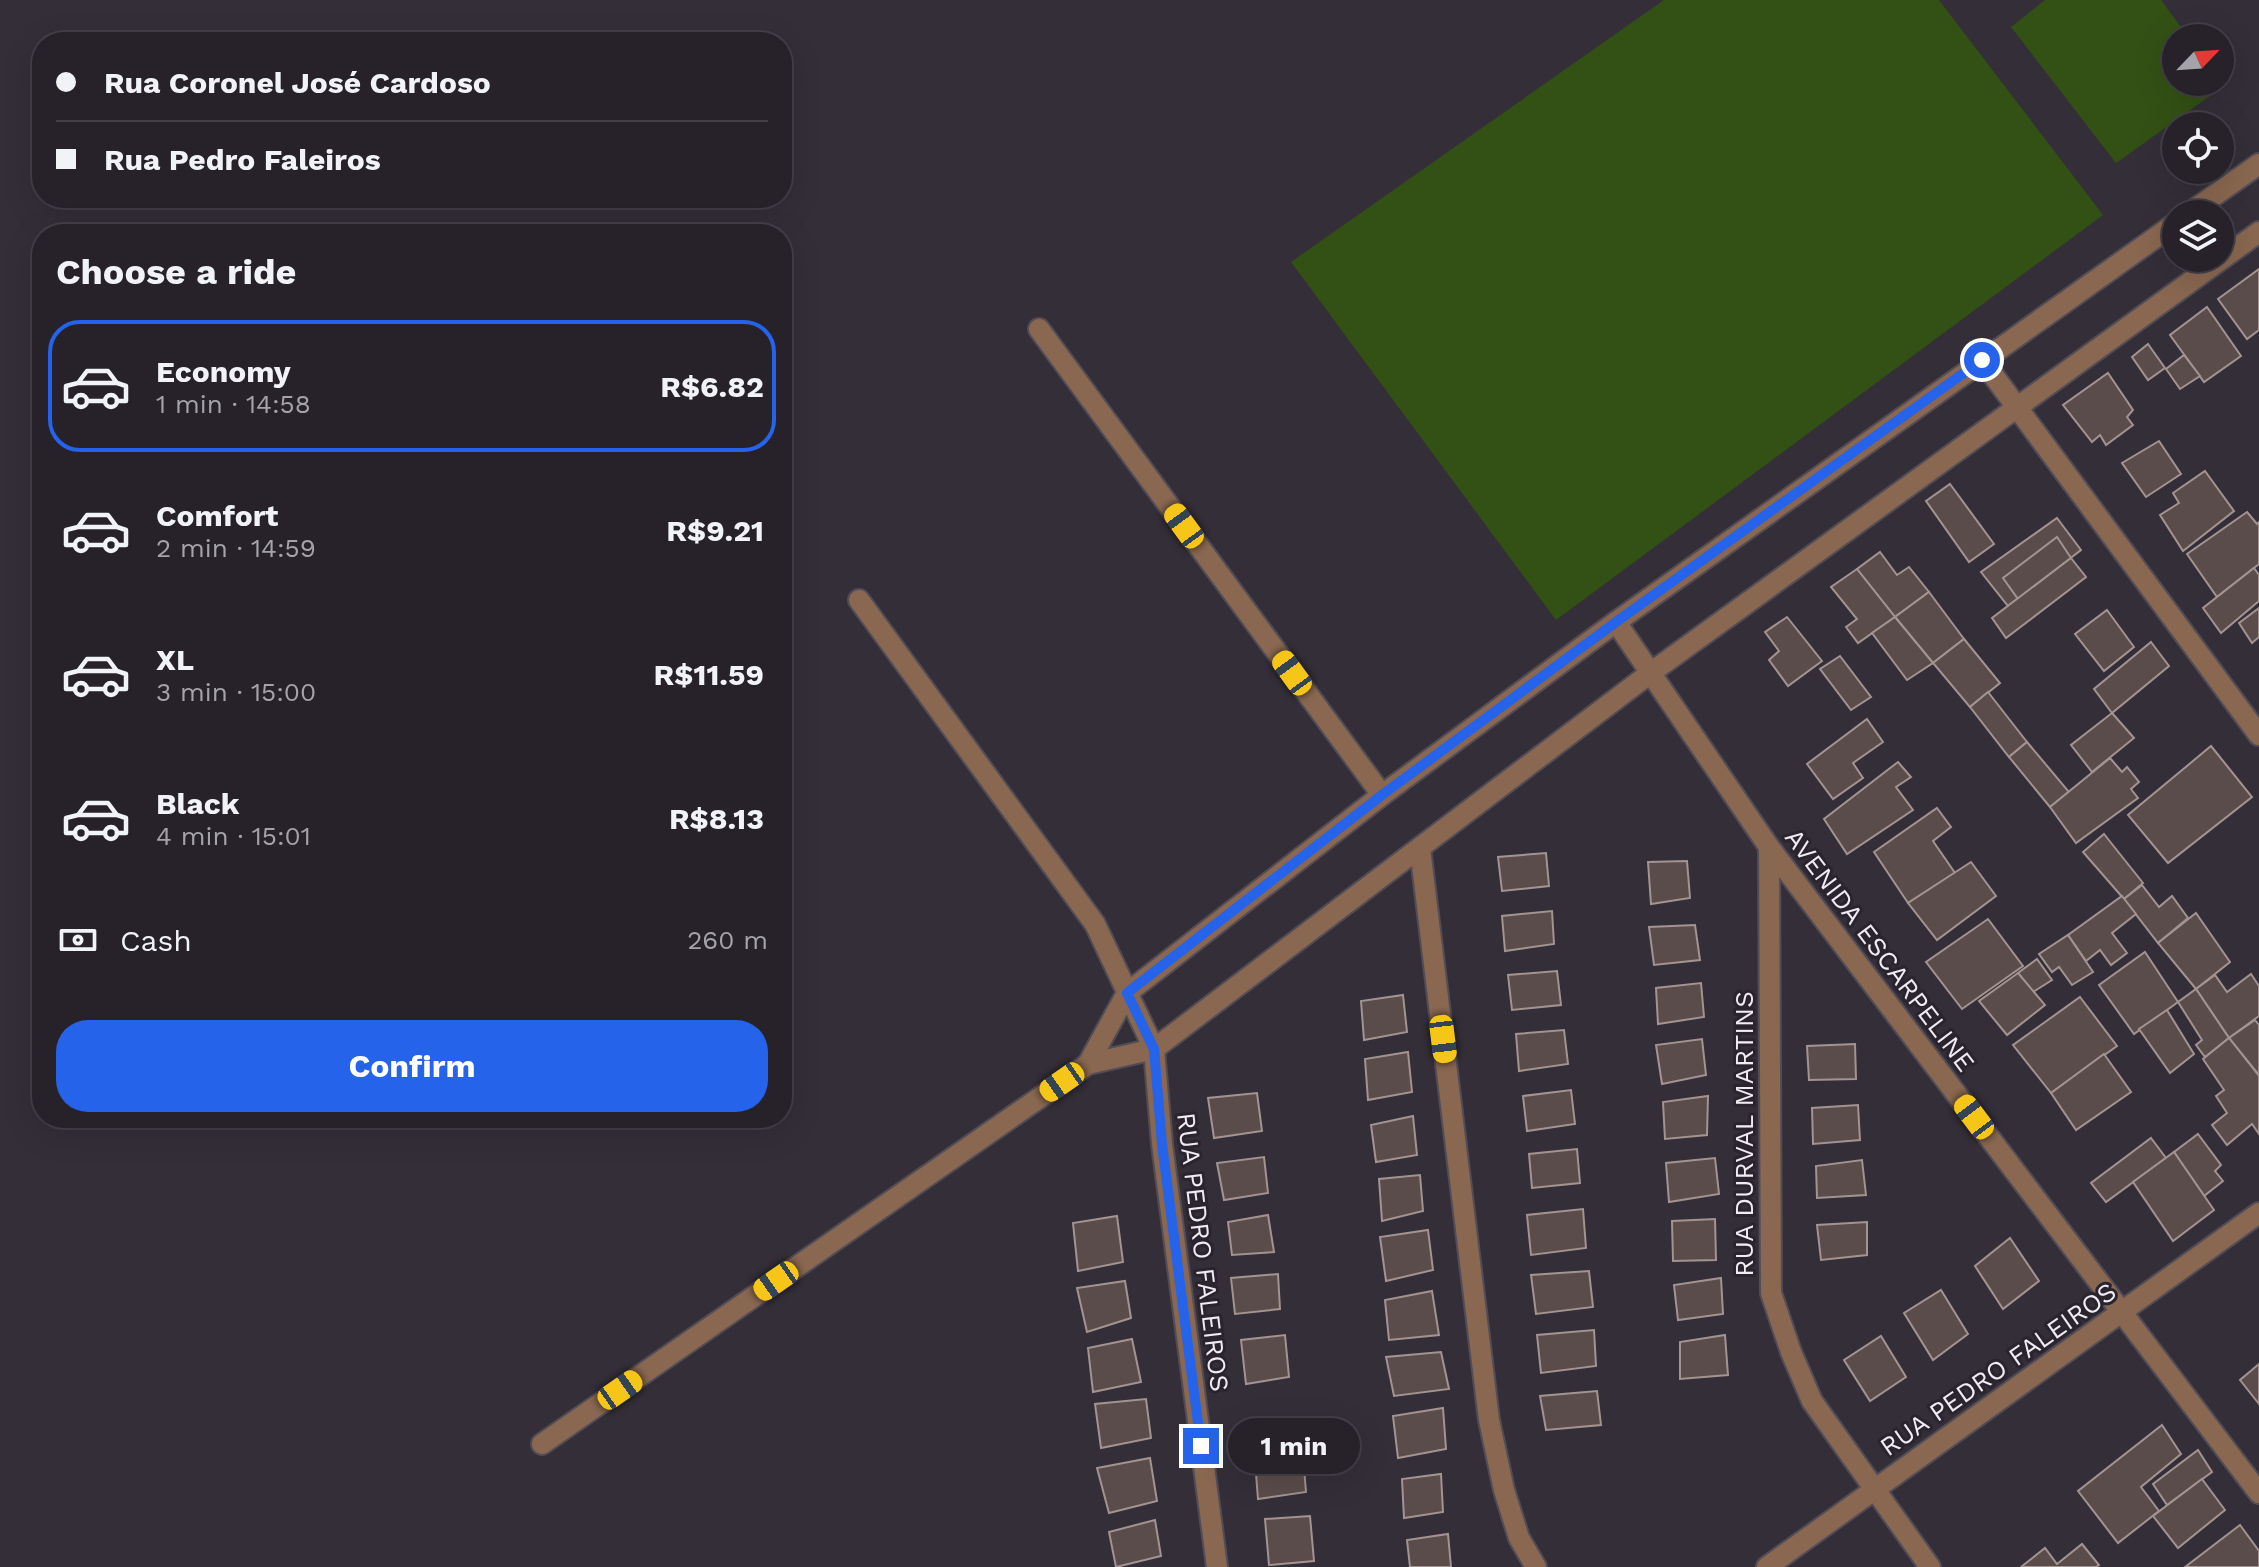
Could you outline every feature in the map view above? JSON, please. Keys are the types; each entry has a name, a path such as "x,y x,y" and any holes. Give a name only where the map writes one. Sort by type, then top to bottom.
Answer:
{"street":[{"path":"2208,200 2259,164"},
{"path":"542,1444 1088,1064 1154,1049 1649,674 2259,232"},
{"path":"1088,1064 1127,993 1382,795 1616,622 2162,233"},
{"path":"1039,329 1382,795"},
{"path":"1982,360 2259,735"},
{"name":"RUA PEDRO FALEIROS","path":"859,600 1095,924 1154,1049 1162,1144 1217,1567"},
{"name":"AVENIDA ESCARPELINE","path":"1616,622 1769,847 2259,1493"},
{"name":"RUA DURVAL MARTINS","path":"1769,847 1771,1293 1812,1401 1930,1567"},
{"path":"1420,848 1489,1420 1504,1490 1519,1538 1536,1567"},
{"name":"RUA PEDRO FALEIROS","path":"1767,1567 2259,1213"}],"green space":[{"path":"1664,0 1939,0 2103,215 1556,620 1291,262"},
{"path":"2045,0 2161,0 2179,24 2162,24 2162,96 2210,96 2188,112 2162,112 2162,130 2116,163 2011,27"}],"building":[{"path":"2259,269 2259,330 2247,339 2218,299"},
{"path":"2207,307 2241,356 2204,382 2170,335"},
{"path":"2148,344 2165,368 2148,380 2132,357"},
{"path":"2184,355 2200,376 2180,389 2166,369"},
{"path":"2108,373 2133,410 2127,417 2133,425 2106,445 2100,435 2092,442 2063,405"},
{"path":"2159,441 2181,474 2146,497 2122,463"},
{"path":"2205,471 2234,511 2183,551 2160,515 2179,503 2173,493"},
{"path":"1950,484 1994,544 1969,562 1926,501"},
{"path":"2247,512 2257,524 2259,522 2259,564 2217,597 2187,554"},
{"path":"2057,518 2081,550 2008,606 1981,572"},
{"path":"2057,537 2071,558 2018,599 2003,578"},
{"path":"1880,552 1897,575 1909,567 1929,592 1895,617 1857,569"},
{"path":"2071,558 2086,577 2006,638 1992,618"},
{"path":"2254,568 2259,575 2259,601 2221,633 2203,608"},
{"path":"1857,569 1895,617 1858,643 1846,627 1857,619 1831,587"},
{"path":"1929,592 1964,639 1933,663 1895,617"},
{"path":"2259,608 2259,637 2252,643 2239,623"},
{"path":"2107,610 2134,647 2104,671 2075,634"},
{"path":"1787,617 1822,661 1788,686 1769,660 1779,651 1765,632"},
{"path":"1895,617 1933,663 1907,680 1872,633"},
{"path":"1964,639 2000,683 1970,707 1933,663"},
{"path":"2151,642 2169,666 2112,713 2094,689"},
{"path":"1840,656 1871,697 1851,710 1820,669"},
{"path":"1988,692 2027,742 2009,757 1970,707"},
{"path":"2112,713 2134,738 2092,772 2071,745"},
{"path":"1867,719 1883,742 1853,763 1863,778 1833,799 1807,764"},
{"path":"2027,742 2069,792 2050,807 2009,757"},
{"path":"2211,746 2252,797 2168,863 2128,815"},
{"path":"2110,758 2122,772 2127,767 2139,782 2131,789 2138,798 2076,843 2050,807"},
{"path":"1898,762 1911,777 1896,787 1913,810 1847,854 1824,819"},
{"path":"1937,808 1951,827 1933,841 1955,873 1908,903 1874,852"},
{"path":"2104,834 2143,883 2124,899 2083,852"},
{"path":"1546,853 1549,886 1502,891 1498,857"},
{"path":"1687,861 1690,898 1651,904 1648,862"},
{"path":"1971,862 1996,896 1937,940 1908,903"},
{"path":"2142,885 2159,907 2172,896 2188,918 2158,943 2124,899"},
{"path":"2122,896 2136,914 2112,933 2127,953 2111,965 2100,950 2086,961 2068,935"},
{"path":"1552,911 1554,944 1505,951 1502,916"},
{"path":"2196,913 2230,962 2196,989 2158,943"},
{"path":"1988,919 2023,966 1962,1009 1926,962"},
{"path":"1695,925 1700,960 1654,965 1649,927"},
{"path":"2068,935 2093,972 2072,985 2059,967 2052,972 2039,954"},
{"path":"2145,952 2178,1002 2134,1034 2099,985"},
{"path":"2037,959 2052,980 2033,992 2018,973"},
{"path":"1557,971 1561,1005 1512,1010 1508,975"},
{"path":"2018,973 2045,1005 2007,1035 1979,1001"},
{"path":"2251,974 2259,986 2259,1016 2229,1038 2196,989 2215,975 2227,992"},
{"path":"1701,983 1704,1017 1658,1024 1656,988"},
{"path":"2196,989 2229,1038 2205,1057 2196,1045 2202,1040 2178,1002"},
{"path":"1403,995 1407,1032 1364,1040 1361,1001"},
{"path":"2080,997 2117,1046 2051,1093 2013,1045"},
{"path":"2167,1010 2194,1054 2170,1073 2139,1029"},
{"path":"2255,1020 2259,1025 2259,1075 2229,1038"},
{"path":"1564,1030 1568,1064 1519,1071 1516,1034"},
{"path":"2229,1038 2259,1076 2259,1134 2252,1124 2227,1145 2212,1125 2227,1113 2216,1096 2224,1090 2203,1059"},
{"path":"1702,1039 1706,1075 1662,1084 1656,1045"},
{"path":"1855,1044 1856,1079 1809,1080 1807,1046"},
{"path":"1408,1052 1412,1092 1368,1100 1365,1059"},
{"path":"2104,1054 2131,1092 2076,1130 2051,1093"},
{"path":"1571,1090 1575,1124 1527,1131 1523,1096"},
{"path":"1257,1093 1262,1131 1214,1138 1208,1098"},
{"path":"1708,1096 1707,1135 1665,1139 1663,1102"},
{"path":"1858,1105 1860,1140 1813,1144 1812,1108"},
{"path":"1413,1116 1417,1155 1376,1162 1371,1125"},
{"path":"2198,1134 2221,1165 2215,1171 2223,1181 2204,1196 2174,1152"},
{"path":"2151,1138 2166,1158 2106,1202 2091,1183"},
{"path":"1577,1149 1580,1183 1532,1188 1529,1154"},
{"path":"2174,1152 2214,1210 2173,1241 2133,1182"},
{"path":"1264,1157 1268,1193 1224,1200 1217,1163"},
{"path":"1715,1158 1719,1194 1669,1202 1666,1163"},
{"path":"1862,1160 1866,1195 1817,1198 1816,1166"},
{"path":"1420,1175 1423,1211 1382,1221 1379,1179"},
{"path":"1583,1209 1586,1248 1531,1255 1527,1215"},
{"path":"1268,1215 1274,1252 1232,1255 1228,1222"},
{"path":"1117,1216 1123,1262 1078,1271 1073,1223"},
{"path":"1715,1219 1716,1260 1673,1261 1672,1221"},
{"path":"1867,1222 1867,1255 1821,1260 1817,1225"},
{"path":"1428,1230 1433,1270 1386,1281 1380,1237"},
{"path":"2010,1238 2039,1281 2003,1309 1975,1266"},
{"path":"1589,1271 1593,1307 1536,1314 1531,1275"},
{"path":"1278,1274 1280,1309 1235,1314 1231,1278"},
{"path":"1721,1278 1723,1314 1678,1320 1674,1285"},
{"path":"1125,1281 1131,1318 1087,1332 1077,1288"},
{"path":"1941,1290 1968,1334 1933,1360 1904,1313"},
{"path":"1432,1291 1439,1335 1389,1340 1385,1300"},
{"path":"1594,1330 1596,1366 1541,1373 1537,1335"},
{"path":"1285,1335 1289,1377 1246,1384 1241,1340"},
{"path":"1725,1335 1728,1375 1680,1379 1680,1342"},
{"path":"1881,1336 1906,1377 1870,1401 1844,1360"},
{"path":"1132,1339 1141,1382 1093,1392 1088,1348"},
{"path":"1441,1352 1449,1389 1394,1396 1386,1357"},
{"path":"2259,1364 2259,1404 2240,1380"},
{"path":"1597,1391 1601,1425 1546,1430 1540,1396"},
{"path":"1146,1399 1151,1438 1101,1448 1095,1404"},
{"path":"1443,1408 1446,1449 1398,1458 1393,1416"},
{"path":"2162,1425 2181,1454 2141,1487 2159,1511 2118,1543 2078,1491"},
{"path":"2198,1450 2212,1472 2167,1505 2153,1484"},
{"path":"1303,1455 1306,1492 1258,1499 1255,1461"},
{"path":"1150,1458 1157,1501 1109,1513 1097,1468"},
{"path":"1441,1474 1443,1512 1404,1518 1402,1479"},
{"path":"2202,1479 2225,1510 2178,1548 2153,1516"},
{"path":"1310,1516 1314,1561 1269,1565 1265,1519"},
{"path":"1155,1520 1161,1556 1116,1567 1109,1532"},
{"path":"2240,1525 2259,1551 2259,1567 2185,1567"},
{"path":"1448,1534 1451,1567 1410,1567 1407,1540"},
{"path":"2082,1544 2099,1565 2021,1567 2045,1548 2057,1564"}],"route":[{"path":"1201,1446 1162,1144 1154,1049 1127,993 1382,795 1616,622 1982,360"}]}
